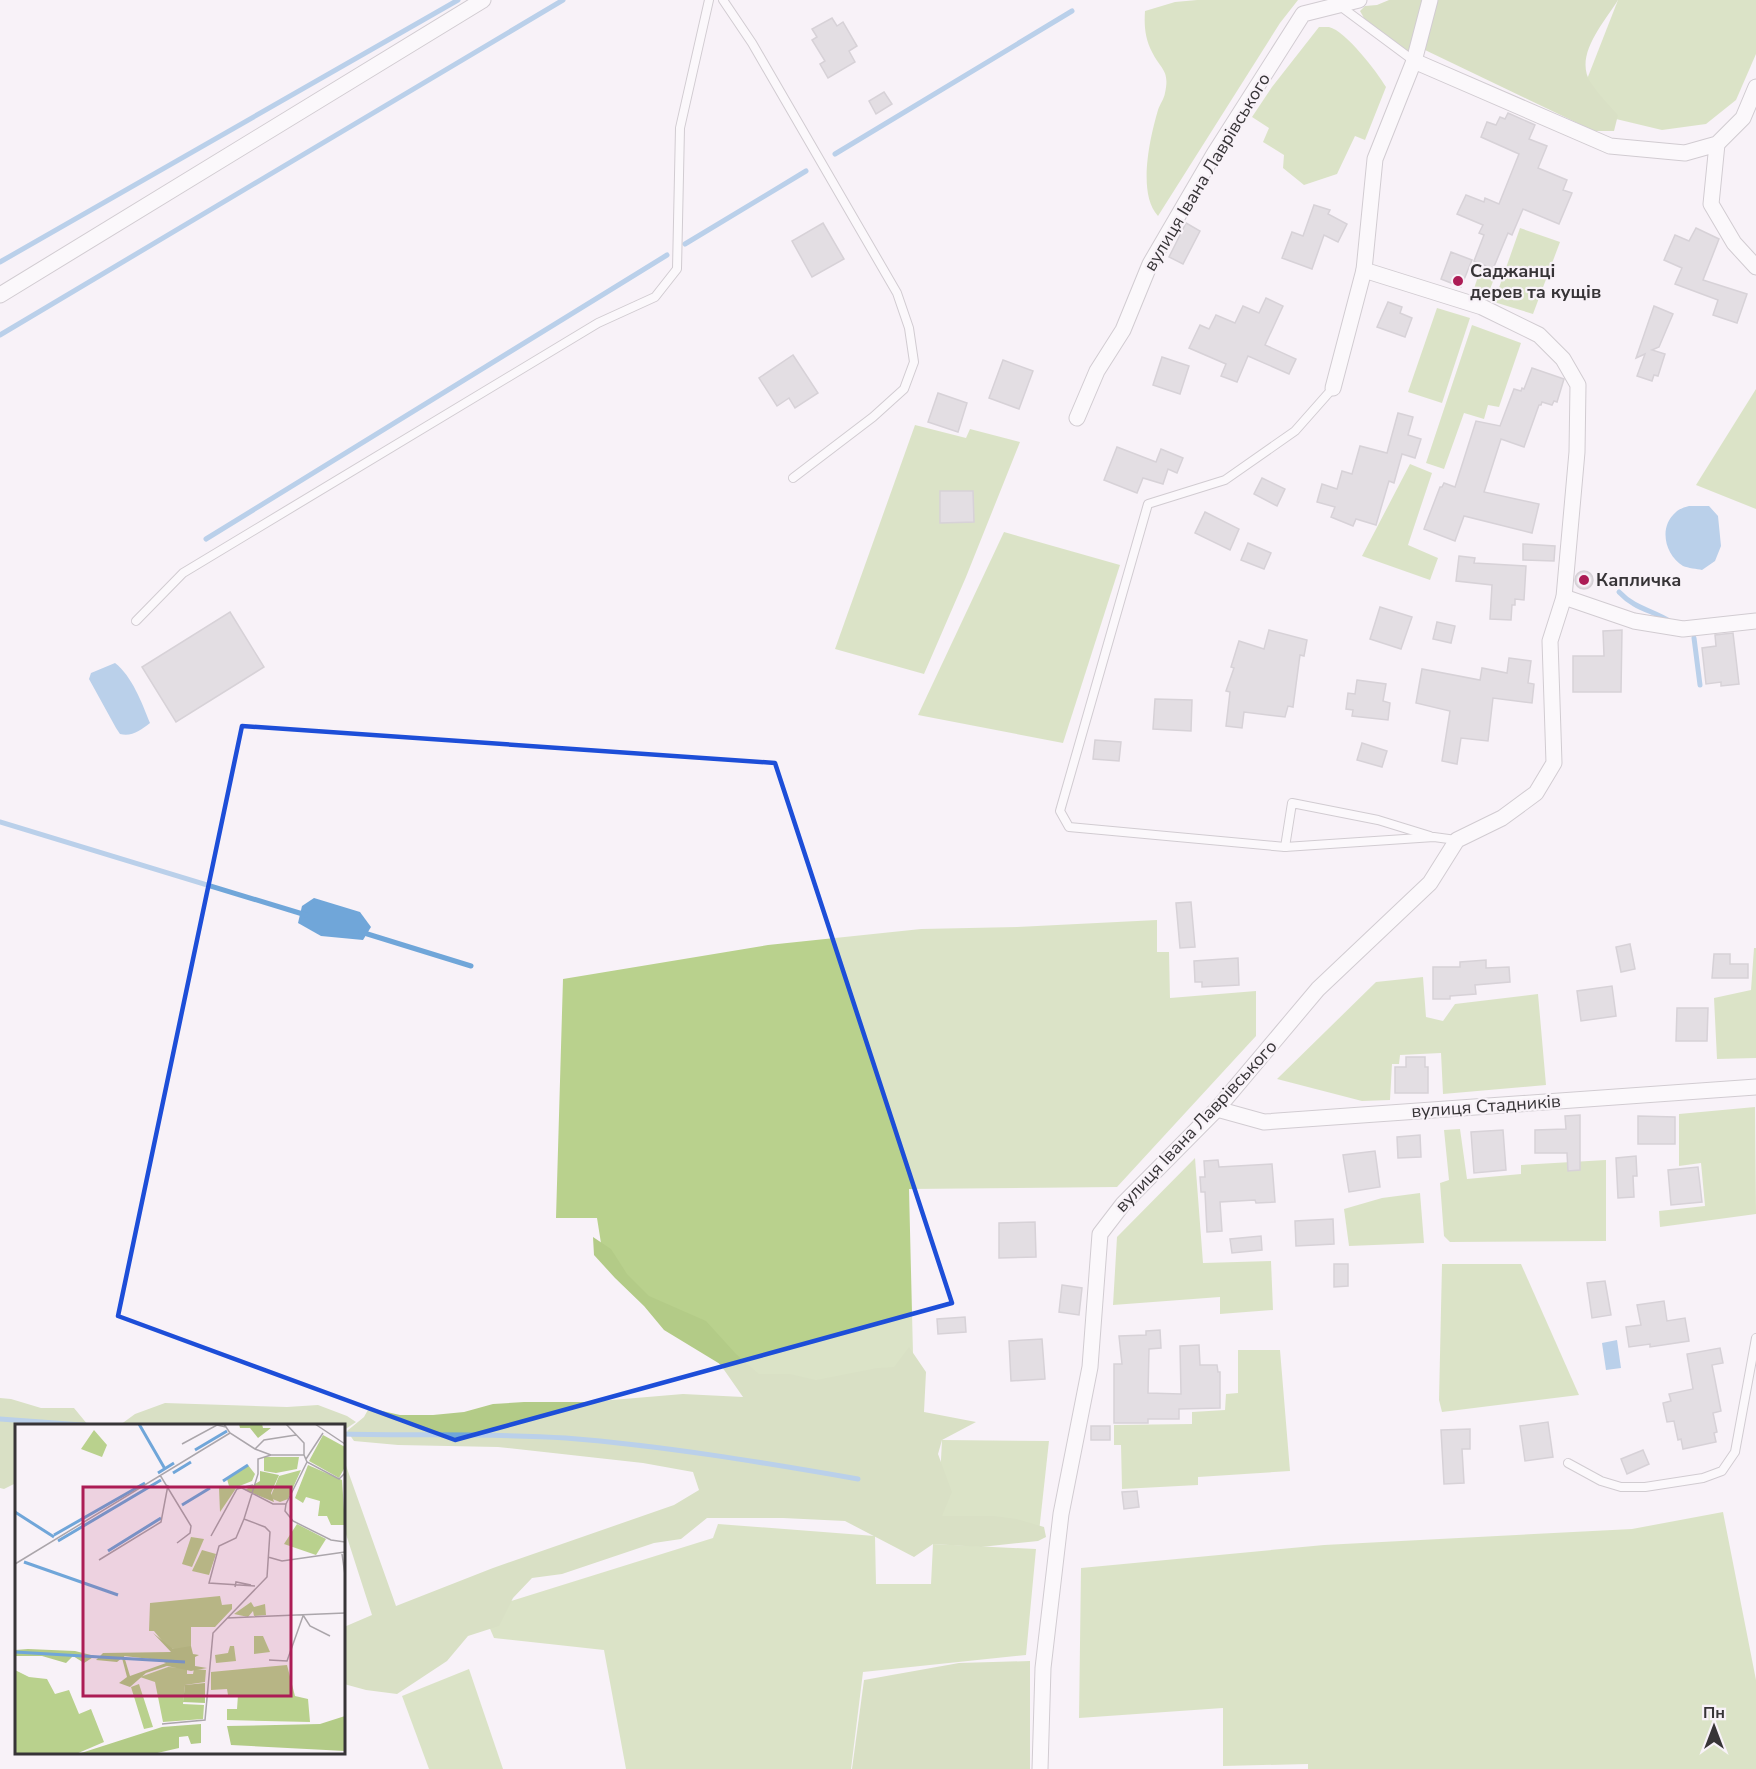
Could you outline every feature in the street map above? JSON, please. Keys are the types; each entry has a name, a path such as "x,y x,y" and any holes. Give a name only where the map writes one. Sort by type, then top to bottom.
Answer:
{"street":[{"path":"0,295 483,0"},
{"name":"вулиця Івана Лаврівського","path":"1077,417 1097,372 1123,330 1150,264 1233,124 1303,14 1359,0"},
{"path":"1333,388 1364,270 1375,159 1414,61 1430,0"},
{"path":"1414,61 1610,146 1685,153 1717,144 1743,118 1756,87"},
{"path":"1717,144 1711,204 1734,243 1756,267"},
{"path":"1364,270 1482,306 1539,335 1563,359 1578,385 1576,452 1564,597 1550,641 1554,763 1536,793 1502,818 1457,840"},
{"path":"1564,597 1634,621 1683,629 1756,621"},
{"name":"вулиця Івана Лаврівського","path":"1040,1769 1043,1668 1061,1514 1090,1367 1100,1234 1123,1204 1217,1109 1318,989 1430,883 1457,840"},
{"name":"вулиця Стадників","path":"1217,1109 1264,1122 1756,1087"}],"lane":[{"path":"136,621 183,573 598,323 655,297 677,269 680,128 710,0"},
{"path":"723,0 752,43 897,293 909,328 914,362 904,389 873,417 793,478"},
{"path":"1339,5 1414,61"},
{"path":"1333,388 1295,431 1225,480 1148,504 1060,811 1069,827 1285,847 1434,837"},
{"path":"1285,847 1292,803 1378,820 1434,837 1457,840"},
{"path":"1568,1463 1601,1481 1621,1487 1645,1487 1703,1478 1722,1471 1735,1452 1756,1338"}],"highlighted area":[{"path":"242,726 775,763 952,1303 455,1440 118,1316"}],"green space":[{"path":"1298,0 1280,23 1158,216 1148,194 1147,165 1166,79 1148,42 1145,11 1175,2"},
{"path":"1389,0 1618,0 1592,40 1586,62 1586,73 1591,83 1618,115 1614,131 1594,131 1425,50 1425,7 1416,44 1406,53 1368,25 1360,11 1365,6 1377,5"},
{"path":"1618,0 1756,0 1756,54 1736,100 1706,124 1662,130 1616,119 1582,92"},
{"path":"1319,27 1329,27 1344,36 1368,62 1386,87 1365,140 1355,136 1337,174 1304,185 1283,168 1284,155 1263,142 1269,128 1252,117 1272,87"},
{"path":"1520,228 1560,242 1533,314 1494,302"},
{"path":"1480,270 1495,276 1486,300 1472,295"},
{"path":"1437,308 1470,318 1442,403 1408,392"},
{"path":"1472,325 1521,343 1499,407 1488,405 1484,419 1464,413 1444,469 1426,463"},
{"path":"1756,389 1756,509 1696,485"},
{"path":"915,425 966,438 970,429 1020,442 924,674 835,649"},
{"path":"1410,464 1432,473 1408,545 1438,558 1430,580 1362,556"},
{"path":"1004,532 1120,565 1063,743 918,715"},
{"path":"1157,920 1157,952 1169,952 1170,998 1256,991 1256,1036 1117,1187 909,1189 914,1395 797,1401 720,1364 604,1262 597,1218 556,1218 563,979 768,945 921,929"},
{"path":"1754,948 1756,948 1756,1058 1717,1059 1714,998 1751,990"},
{"path":"1423,977 1426,1017 1443,1021 1455,1004 1538,994 1546,1085 1443,1094 1441,1053 1400,1055 1399,1064 1392,1064 1390,1100 1362,1101 1277,1079 1376,982"},
{"path":"1755,1107 1756,1214 1660,1227 1659,1211 1705,1206 1701,1163 1679,1166 1679,1114"},
{"path":"1460,1129 1467,1179 1521,1174 1521,1165 1606,1160 1606,1241 1450,1242 1444,1236 1440,1183 1449,1180 1444,1130"},
{"path":"1195,1158 1203,1263 1271,1261 1273,1310 1220,1314 1220,1297 1113,1305 1117,1237"},
{"path":"1420,1193 1424,1243 1349,1246 1344,1209 1382,1198"},
{"path":"593,1237 611,1249 627,1274 649,1296 706,1321 736,1354 759,1374 790,1374 816,1380 877,1368 894,1367 909,1347 926,1372 924,1412 976,1422 942,1440 938,1454 952,1492 942,1516 994,1516 1017,1519 1044,1527 1046,1537 1038,1541 981,1547 933,1544 914,1557 845,1521 707,1518 681,1539 654,1543 562,1574 532,1578 513,1598 499,1626 468,1636 447,1661 397,1694 345,1684 345,1627 372,1615 345,1531 345,1463 396,1606 493,1568 674,1505 699,1490 693,1472 643,1463 498,1447 398,1445 354,1441 347,1431 364,1417 369,1408 400,1415 433,1415 464,1412 493,1404 524,1402 588,1402 683,1394 743,1397 720,1364 664,1330 594,1255"},
{"path":"1442,1264 1521,1264 1579,1395 1442,1412 1439,1400"},
{"path":"1238,1350 1280,1350 1290,1471 1198,1477 1198,1485 1122,1489 1121,1445 1114,1445 1114,1425 1192,1424 1192,1412 1225,1410 1226,1394 1238,1393"},
{"path":"0,1398 41,1408 74,1408 87,1424 15,1424 15,1484 4,1489 0,1488"},
{"path":"165,1403 287,1407 318,1405 347,1416 356,1422 345,1429 345,1424 121,1424 135,1414"},
{"path":"942,1440 1049,1441 1038,1541 937,1537"},
{"path":"1723,1512 1756,1680 1756,1769 1308,1769 1308,1764 1223,1766 1223,1708 1079,1718 1081,1568 1324,1545 1632,1529"},
{"path":"718,1524 875,1536 876,1584 931,1584 933,1544 1036,1549 1026,1655 863,1672 851,1769 626,1769 604,1650 494,1638 482,1610 713,1538"},
{"path":"1030,1661 1030,1769 852,1769 864,1680 959,1663"},
{"path":"469,1669 503,1769 429,1769 402,1696"}],"water":[{"path":"1689,506 1709,506 1718,516 1721,546 1715,561 1702,570 1683,566 1677,561 1668,548 1666,540 1670,518 1679,510"},
{"path":"115,663 127,675 150,723 132,734 120,734 89,679 91,673"},
{"path":"314,898 360,912 371,927 363,940 321,936 298,923 302,906"},
{"path":"1617,1340 1621,1368 1606,1370 1602,1343"}],"building":[{"path":"832,18 837,26 843,22 857,46 849,51 855,62 828,78 820,64 825,61 812,40 817,37 812,29"},
{"path":"884,92 892,104 876,114 869,101"},
{"path":"1508,113 1535,125 1529,139 1547,146 1538,168 1567,180 1563,190 1572,193 1559,224 1523,209 1512,235 1508,233 1493,269 1474,261 1484,235 1479,233 1483,225 1457,214 1466,195 1484,202 1485,198 1499,204 1519,154 1481,137 1487,122 1496,125 1500,117 1505,119"},
{"path":"1314,205 1330,210 1328,214 1347,224 1338,242 1324,235 1312,269 1282,258 1292,232 1303,236"},
{"path":"823,223 844,259 812,277 792,241"},
{"path":"1186,223 1200,231 1183,264 1169,257"},
{"path":"1696,228 1719,239 1703,280 1747,294 1737,323 1713,315 1718,300 1675,284 1682,268 1664,260 1675,235 1689,241"},
{"path":"1451,252 1472,260 1461,287 1441,279"},
{"path":"1266,298 1283,306 1265,345 1296,359 1289,374 1248,356 1237,382 1221,376 1226,364 1189,348 1200,325 1209,329 1216,315 1235,323 1243,306 1259,313"},
{"path":"1388,302 1402,307 1400,313 1412,318 1405,337 1377,327"},
{"path":"1654,306 1673,314 1659,347 1652,350 1665,354 1658,376 1654,375 1652,381 1637,376 1645,354 1636,358"},
{"path":"793,355 818,393 795,408 789,398 777,406 759,378"},
{"path":"1162,357 1189,366 1180,394 1153,385"},
{"path":"1003,360 1033,371 1019,409 989,398"},
{"path":"1532,368 1564,379 1557,402 1554,401 1552,405 1542,402 1539,405 1524,447 1501,439 1484,492 1539,504 1532,533 1464,516 1455,541 1424,529 1440,487 1444,483 1455,487 1476,421 1500,426 1514,389 1521,391 1522,388 1524,389"},
{"path":"938,393 967,403 958,432 928,422"},
{"path":"1398,413 1413,417 1408,435 1421,439 1415,458 1402,454 1394,483 1389,481 1376,525 1356,519 1353,526 1331,517 1335,507 1317,502 1322,484 1337,489 1342,471 1352,474 1360,446 1387,453"},
{"path":"1117,447 1156,462 1161,449 1183,458 1177,473 1168,469 1163,484 1143,478 1137,493 1104,480"},
{"path":"1262,478 1285,489 1277,506 1254,494"},
{"path":"940,491 973,491 974,522 940,523"},
{"path":"1205,512 1239,529 1230,550 1195,533"},
{"path":"1248,543 1271,553 1264,569 1241,560"},
{"path":"1523,544 1555,546 1554,561 1523,560"},
{"path":"1459,556 1475,558 1474,563 1526,566 1524,600 1515,599 1515,605 1512,605 1511,620 1490,619 1492,585 1456,581"},
{"name":"Капличка","path":"1584,571 1590,574 1593,580 1590,586 1584,589 1578,586 1575,580 1578,574"},
{"path":"1380,607 1412,617 1401,649 1370,639"},
{"path":"230,612 264,667 176,722 142,667"},
{"path":"1437,622 1455,626 1451,643 1433,639"},
{"path":"1269,630 1307,640 1304,656 1300,655 1293,707 1288,706 1285,717 1244,712 1242,728 1226,726 1230,692 1226,691 1234,668 1231,667 1239,641 1264,649"},
{"path":"1622,630 1621,692 1573,692 1573,656 1604,656 1603,631"},
{"path":"1733,633 1739,684 1721,686 1721,682 1706,684 1702,648 1716,646 1715,635"},
{"path":"1509,658 1531,661 1528,683 1534,684 1532,703 1493,698 1488,741 1461,738 1457,764 1442,761 1450,711 1416,703 1422,669 1480,680 1482,668 1507,673"},
{"path":"1357,680 1386,684 1383,701 1390,703 1388,720 1352,716 1353,710 1346,709 1348,693 1355,694"},
{"path":"1155,699 1192,700 1191,731 1153,729"},
{"path":"1095,740 1121,742 1119,761 1093,759"},
{"path":"1362,743 1387,751 1382,767 1357,760"},
{"path":"1191,902 1195,947 1180,948 1176,903"},
{"path":"1630,944 1635,969 1621,972 1616,947"},
{"path":"1714,954 1730,954 1730,964 1748,964 1748,978 1712,978"},
{"path":"1238,958 1239,985 1202,987 1202,982 1195,982 1194,961"},
{"path":"1486,960 1486,968 1509,967 1510,982 1475,985 1476,994 1450,996 1450,999 1433,999 1433,967 1460,967 1460,962"},
{"path":"1612,986 1616,1016 1581,1021 1577,991"},
{"path":"1677,1008 1708,1008 1707,1041 1676,1041"},
{"path":"1406,1057 1425,1057 1425,1067 1428,1067 1428,1093 1395,1093 1395,1067 1406,1067"},
{"path":"1580,1115 1580,1170 1568,1171 1567,1153 1535,1153 1535,1130 1566,1129 1565,1116"},
{"path":"1638,1116 1675,1117 1675,1144 1638,1144"},
{"path":"1503,1130 1506,1170 1474,1173 1471,1132"},
{"path":"1420,1135 1421,1157 1398,1158 1397,1137"},
{"path":"1375,1151 1380,1187 1349,1192 1343,1155"},
{"path":"1636,1156 1637,1176 1633,1176 1634,1197 1618,1198 1616,1158"},
{"path":"1218,1160 1219,1167 1272,1164 1275,1202 1256,1203 1255,1200 1220,1202 1222,1231 1207,1232 1205,1192 1201,1192 1200,1177 1205,1177 1204,1161"},
{"path":"1698,1167 1702,1202 1671,1205 1668,1170"},
{"path":"1333,1219 1334,1244 1296,1246 1295,1221"},
{"path":"1035,1222 1036,1257 999,1258 999,1223"},
{"path":"1261,1236 1262,1250 1232,1253 1230,1239"},
{"path":"1334,1264 1348,1264 1348,1286 1334,1287"},
{"path":"1605,1281 1611,1315 1592,1318 1587,1283"},
{"path":"1062,1285 1082,1288 1079,1315 1059,1312"},
{"path":"1664,1301 1667,1321 1685,1318 1689,1341 1650,1347 1650,1344 1629,1347 1626,1327 1641,1325 1637,1305"},
{"path":"965,1317 966,1332 938,1334 937,1319"},
{"path":"1160,1330 1161,1348 1149,1349 1148,1393 1181,1394 1180,1346 1199,1345 1200,1365 1217,1365 1218,1372 1220,1372 1220,1408 1179,1409 1179,1419 1148,1419 1148,1423 1114,1423 1114,1364 1122,1364 1119,1336 1146,1335 1146,1331"},
{"path":"1042,1339 1045,1379 1011,1381 1009,1341"},
{"path":"1720,1348 1723,1363 1712,1365 1721,1411 1713,1413 1717,1432 1714,1433 1716,1442 1683,1449 1681,1439 1678,1440 1674,1421 1667,1422 1663,1403 1671,1401 1669,1394 1693,1389 1687,1354"},
{"path":"1548,1422 1553,1457 1525,1461 1520,1426"},
{"path":"1091,1426 1110,1426 1110,1440 1091,1440"},
{"path":"1470,1429 1470,1449 1462,1449 1464,1483 1444,1484 1441,1430"},
{"path":"1643,1450 1649,1464 1627,1474 1621,1459"},
{"path":"1137,1491 1139,1507 1124,1509 1122,1492"}],"waterway":[{"path":"0,262 458,0"},
{"path":"0,335 563,0"},
{"path":"835,154 1072,11"},
{"path":"685,244 806,171"},
{"path":"206,539 667,255"},
{"path":"1619,592 1637,606 1671,622"},
{"path":"1694,638 1700,685"},
{"path":"0,822 306,915"},
{"path":"361,932 471,966"},
{"path":"0,1419 69,1424"},
{"path":"345,1434 566,1438 712,1455 858,1479"}],"place":[{"name":"Саджанці дерев та кущів","path":"1458,281"},
{"name":"Капличка","path":"1584,580"}]}
